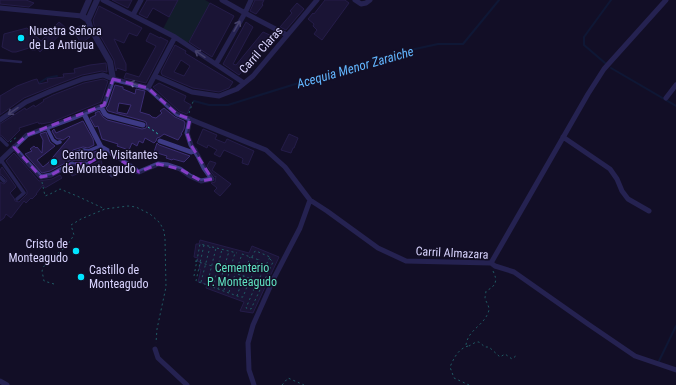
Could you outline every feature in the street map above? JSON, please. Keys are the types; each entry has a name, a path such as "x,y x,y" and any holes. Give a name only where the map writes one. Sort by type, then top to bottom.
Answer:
{"street":[{"path":"82,16 89,0"},
{"path":"17,199 24,193 0,160 27,135 104,105 113,79 110,62 90,27 88,20 97,0"},
{"path":"103,0 175,37 244,83"},
{"path":"133,15 141,0"},
{"path":"222,0 288,35"},
{"path":"216,64 251,0"},
{"name":"Carril Claras","path":"155,76 192,92 218,96 237,89 253,76 317,0"},
{"path":"355,0 361,4 370,0"},
{"path":"493,265 588,94 604,69 666,0"},
{"path":"0,8 82,16 88,20"},
{"path":"148,88 175,37"},
{"path":"0,120 26,102 50,91 82,80 103,75 148,88 177,114 266,150 286,167 310,200 300,228 252,325 248,343 249,370 254,385"},
{"path":"666,98 676,85"},
{"path":"101,106 105,114 108,116 143,125"},
{"path":"84,114 100,146 138,172"},
{"path":"112,175 120,171 130,170 138,172 158,164 168,165 180,169 201,181 212,179 191,145 187,133 189,118"},
{"path":"47,128 53,140 57,143 60,142"},
{"path":"564,137 610,169 628,199 648,211"},
{"path":"0,138 7,145"},
{"path":"159,138 191,152 194,150"},
{"path":"74,153 84,150 88,151 100,146"},
{"path":"14,147 41,177 51,176 72,164 87,164 108,152"},
{"path":"0,177 4,181"},
{"name":"Carril Almazara","path":"310,200 378,248 406,260 493,265 514,272 635,356 676,370"},
{"path":"155,350 158,358 187,385"},
{"path":"0,381 7,385"}],"lane":[{"path":"0,60 21,62"}],"path":[{"path":"189,118 195,97"},
{"path":"143,125 157,133 159,138"},
{"path":"7,145 17,136"},
{"path":"41,177 45,196 60,189 105,210"},
{"path":"54,284 44,281 42,272 44,266 66,247 74,235 71,225 81,219 105,210 128,206 136,207 150,214 160,223 164,231 166,266 166,287 157,329 155,350"},
{"path":"194,276 200,244 236,253 223,291"},
{"path":"204,244 196,281 207,286 240,297 243,297 259,259 242,254 229,293"},
{"path":"201,283 210,246"},
{"path":"207,286 216,247"},
{"path":"212,287 222,249"},
{"path":"218,289 229,251"},
{"path":"237,296 251,257 255,251 270,257 273,262 251,309 246,308 270,257"},
{"path":"196,261 230,271 271,286"},
{"path":"469,346 466,345 466,340 473,330 483,322 489,312 488,304 485,298 486,291 492,288 496,283 493,265"},
{"path":"469,385 454,378 450,367 459,351 465,347 479,342 485,347 489,347 500,357 505,354 512,359 517,355"},
{"path":"282,385 288,378 304,385"}],"highlighted area":[{"path":"113,79 148,88 177,114 190,119 187,133 191,145 212,179 201,181 180,169 158,164 139,172 108,152 87,164 72,164 51,175 41,177 14,147 27,135 104,105"}],"green space":[{"path":"178,0 205,0 210,3 188,43 163,29"}],"building":[{"path":"0,0 26,0 34,3 29,7 0,4"},
{"path":"112,0 132,0 128,8"},
{"path":"147,0 178,0 169,17 153,8 147,18 139,14"},
{"path":"255,0 264,0 263,5 256,14 250,11"},
{"path":"325,0 345,0 349,3 322,40 314,34 317,30 313,26 314,24 308,19"},
{"path":"210,3 234,16 212,57 189,42"},
{"path":"297,3 304,9 286,30 280,27 292,13 290,11"},
{"path":"99,6 142,28 137,36 129,33 124,43 114,39 126,64 126,71 117,68 116,71 114,60 94,25 93,20"},
{"name":"Nuestra Señora de La Antigua","path":"59,22 66,28 45,50 43,49 40,52 37,49 32,50 29,48 12,52 2,47 4,34 27,28 41,41"},
{"path":"246,22 253,27 233,64 236,65 263,32 272,36 239,75 223,64"},
{"path":"82,25 90,37 81,43 73,30"},
{"path":"150,33 168,41 146,83 124,78 126,73 139,77 156,46 146,41"},
{"path":"175,45 186,51 185,53 233,82 229,88 219,92 193,88 162,75 161,72","holes":["181,60 190,66 184,76 174,72"]},
{"path":"106,63 107,72 102,71 82,75 61,83 24,98 0,115 0,96 17,86 37,79 39,84 48,82 47,79 64,77 63,74 75,73 74,69"},
{"path":"103,79 108,81 101,102 52,122 39,124 38,122 19,128 20,130 8,142 0,135 0,124 25,108 26,110 34,105 35,107 44,101 43,100 53,95 84,83"},
{"path":"159,83 186,96 184,101 191,105 187,114 179,111 153,87"},
{"path":"115,85 123,87 123,89 135,94 136,89 145,91 140,112 156,118 162,113 160,111 164,108 175,117 184,121 184,129 178,140 164,134 157,138 154,143 145,138 143,143 139,141 137,146 132,143 129,150 117,146 118,144 102,139 98,126 95,127 90,118 96,115 95,113 99,111 107,120 142,129 146,128 146,122 108,111 106,108","holes":["119,103 131,105 127,114 117,112"]},
{"path":"83,121 93,139 94,145 88,148 83,147 73,150 71,154 75,156 97,151 98,154 86,161 71,160 50,171 42,173 25,154 32,151 30,149 34,146 36,148 37,147 42,153 43,140 40,134 46,132 50,142 55,146 37,160 43,167 70,137 69,136 63,140 58,139 52,131 54,129 56,133"},
{"path":"203,129 217,135 215,139 225,143 227,139 254,151 248,165 242,163 242,158 224,150 220,157 214,154 217,150 208,145 207,148 197,143"},
{"path":"289,134 298,138 291,153 281,150"},
{"path":"157,143 190,156 184,162 166,158 167,156 154,152"},
{"path":"14,153 39,181 52,179 60,175 62,178 45,188 43,185 32,199 31,198 26,203 24,201 11,218 6,214 0,221 0,182 4,184 7,181 0,174 2,167 16,187 10,193 15,201 19,202 27,194 27,191 6,161"},
{"path":"101,160 102,164 72,176 70,170 74,167 88,167"},
{"path":"210,161 216,163 212,170 231,184 220,196 214,191 217,188 211,183 215,182 216,176 215,177 207,166"},
{"name":"Cementerio P. Monteagudo","path":"200,240 249,253 252,246 279,257 253,313 240,311 244,302 206,288 207,284 198,282 201,262 197,261 198,258 194,257 196,244 199,244"}],"waterway":[{"name":"Acequia Menor Zaraiche","path":"194,101 209,105 228,105 392,54 438,44 463,44 499,0"},
{"path":"605,63 584,45 584,37 611,0"},
{"path":"611,68 676,106"},
{"name":"Acequia Menor Zaraiche","path":"39,83 47,78 57,76"},
{"path":"659,361 676,326"}],"place":[{"name":"Nuestra Señora de La Antigua","path":"21,38"},
{"name":"Centro de Visitantes de Monteagudo","path":"54,162"},
{"name":"Cristo de Monteagudo","path":"76,251"},
{"name":"Castillo de Monteagudo","path":"81,277"}]}
